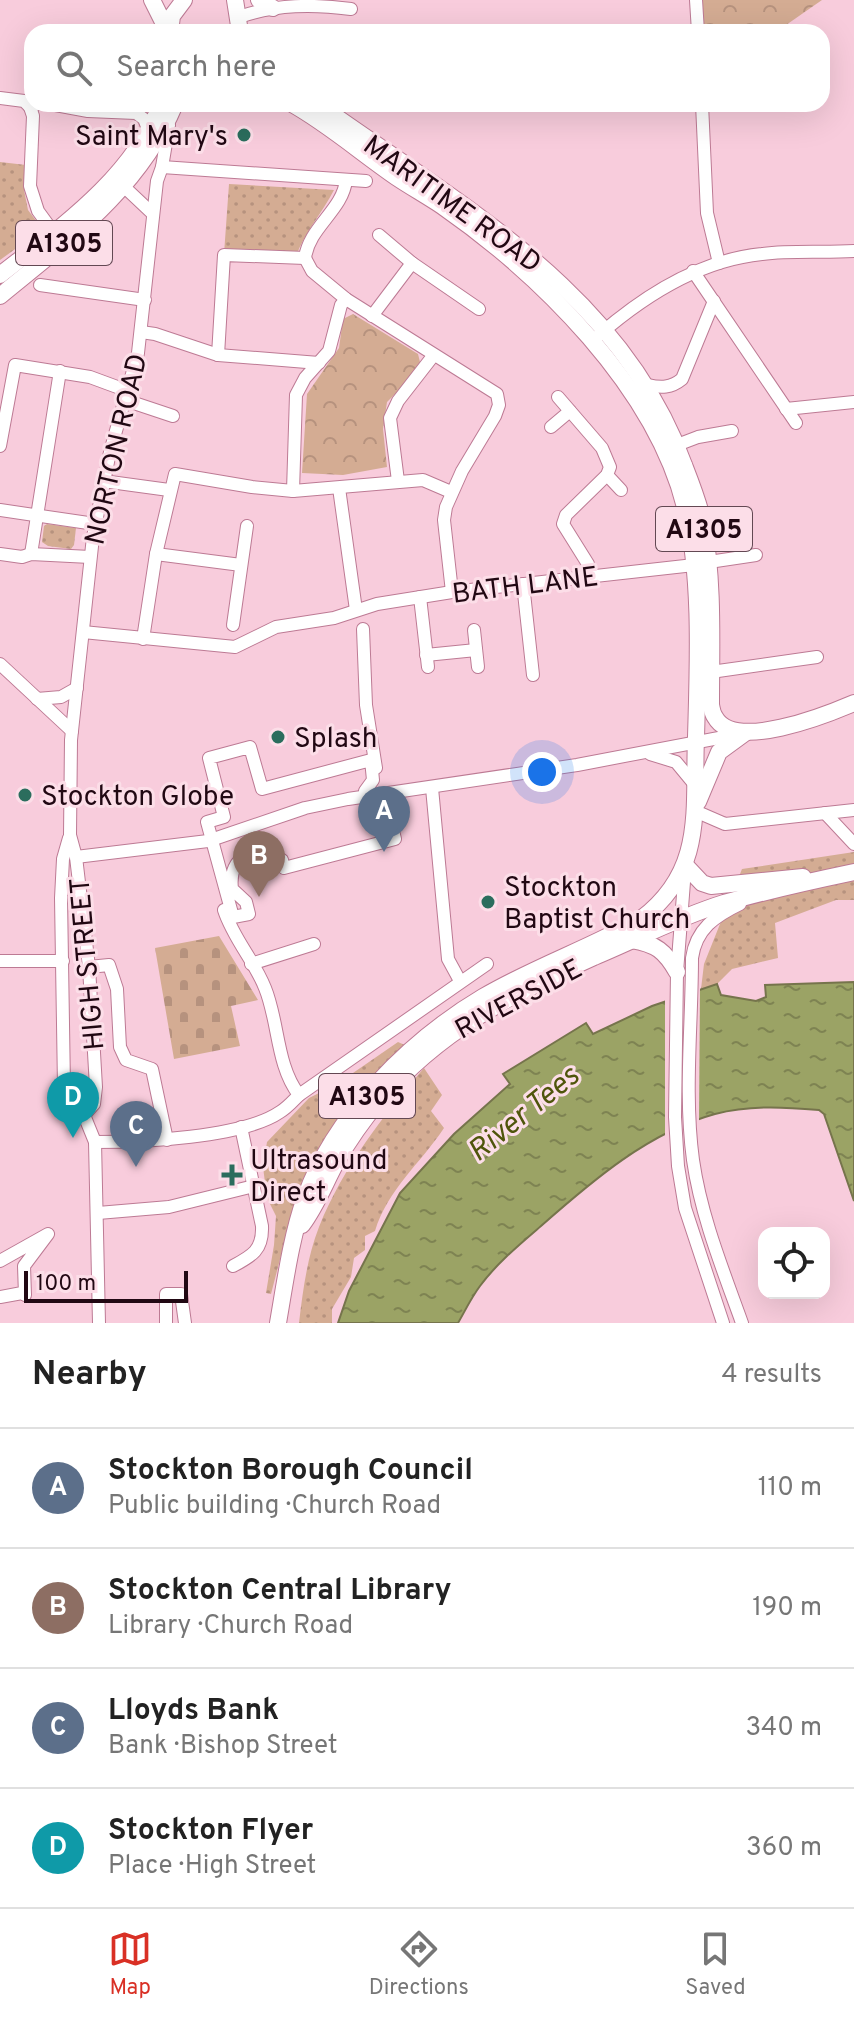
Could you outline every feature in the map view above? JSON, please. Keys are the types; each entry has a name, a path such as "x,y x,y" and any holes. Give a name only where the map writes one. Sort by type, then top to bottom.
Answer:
{"main road":[{"path":"152,0 165,24"},
{"path":"170,24 172,16 184,0"},
{"name":"A1305","path":"0,296 88,224 165,112"},
{"name":"A1305","path":"0,275 119,182 158,141 167,112"},
{"name":"MARITIME ROAD","path":"304,112 442,207 526,273 591,342 632,395 656,435 684,504 712,589 711,705 715,718 725,726 745,733"},
{"name":"MARITIME ROAD","path":"329,112 500,231 574,296 648,385 677,445 703,520 696,743"},
{"path":"745,733 792,724 854,703"},
{"name":"RIVERSIDE","path":"695,811 719,752 745,733"},
{"name":"RIVERSIDE","path":"278,1323 297,1233 314,1208 345,1125 375,1086 407,1053 445,1021 485,996 641,919 662,902 686,866 692,841 696,743"},
{"name":"A1305","path":"686,866 702,883 711,886 847,874"},
{"name":"A1305","path":"679,920 723,904 847,874"},
{"name":"RIVERSIDE","path":"334,1155 379,1101 445,1037 519,993 679,920"},
{"path":"632,940 659,948 667,954 682,978"}],"street":[{"path":"696,0 698,24"},
{"path":"237,16 266,4 299,2 351,9"},
{"path":"0,98 24,101"},
{"path":"33,112 30,186 38,211 54,233"},
{"path":"112,112 136,113 144,119 149,131"},
{"name":"NORTON ROAD","path":"72,731 95,524 141,332 157,181 162,167 168,112"},
{"path":"702,112 707,213 719,263"},
{"path":"162,167 366,181"},
{"path":"346,180 345,192 307,245 305,258 312,271 346,299 497,394 499,405 451,492 444,520 452,592"},
{"path":"119,182 153,214"},
{"path":"379,235 412,263 479,309"},
{"path":"591,342 650,297 693,271 758,254 854,251"},
{"path":"218,355 224,255 305,258"},
{"path":"372,316 412,263"},
{"path":"693,271 796,423"},
{"path":"40,285 145,300"},
{"path":"293,491 296,395 305,378 329,351 341,305 346,299"},
{"path":"648,385 674,385 682,379 714,301"},
{"path":"141,332 218,355 319,363"},
{"path":"398,481 390,418 398,401 433,356"},
{"path":"0,446 15,365 90,377 173,416"},
{"path":"31,554 60,371"},
{"path":"558,397 608,458 610,467 607,475 566,515 563,524 588,564 589,577"},
{"path":"786,409 854,402"},
{"path":"551,427 570,411"},
{"path":"677,445 732,431"},
{"path":"83,632 143,639 156,554 175,474 246,487 293,491 423,480 451,492"},
{"path":"607,475 621,490"},
{"path":"103,481 169,490"},
{"path":"339,488 356,610"},
{"path":"0,510 95,524"},
{"path":"233,625 247,526"},
{"path":"0,554 90,557"},
{"path":"156,554 241,565"},
{"name":"BATH LANE","path":"143,639 235,647 276,627 334,618 356,610 420,597 756,555"},
{"path":"523,584 533,675"},
{"path":"420,597 427,661 476,650"},
{"path":"363,629 366,705 380,795"},
{"path":"474,630 478,667"},
{"path":"711,672 817,657"},
{"path":"0,664 72,731"},
{"path":"0,684 11,673"},
{"path":"37,699 61,697 77,688"},
{"name":"HIGH STREET","path":"72,731 70,835 63,859 64,1087 84,1115 95,1142 99,1323"},
{"path":"76,857 210,840 305,808 745,733"},
{"path":"210,840 233,917 249,914 246,902 232,889 231,879 233,868 246,856 260,851 270,854 282,860 284,868 395,839 388,811 366,802 365,791 373,780 371,760 262,789 250,747 209,758 224,817 207,822 210,840 224,912 233,936 264,985 288,1078 299,1095"},
{"path":"642,752 676,762 695,785"},
{"path":"432,788 448,959 460,981"},
{"path":"695,811 725,824 854,810"},
{"path":"825,813 854,844"},
{"name":"HIGH STREET","path":"70,835 76,857 89,967 96,1087 94,1104 84,1115"},
{"name":"HIGH STREET","path":"63,932 76,857"},
{"name":"RIVERSIDE","path":"679,920 686,866"},
{"path":"723,1323 685,1208 677,1157 682,978 704,928 719,915 759,895"},
{"path":"679,920 693,1157 707,1222 742,1323"},
{"path":"251,964 314,944"},
{"path":"0,961 63,961"},
{"path":"95,1142 167,1140 241,1127 280,1112 299,1095 487,964"},
{"path":"89,967 109,965 117,989 120,1047 126,1060 152,1069 167,1140"},
{"path":"233,1266 256,1254 263,1238 241,1127"},
{"path":"98,1213 169,1207 254,1186"},
{"path":"0,1261 48,1234 24,1266 25,1295 0,1297"},
{"path":"166,1323 166,1294 181,1294 185,1323"}],"green space":[{"path":"700,0 822,0 788,24 702,24"},
{"path":"0,162 26,165 24,190 28,210 40,226 36,234 0,260"},
{"path":"229,184 334,190 296,256 224,254"},
{"path":"353,314 418,354 420,362 387,402 383,429 387,467 343,475 302,473 307,394 339,348 343,319"},
{"path":"47,524 76,528 71,549 48,546 42,542"},
{"path":"854,852 854,900 836,900 775,923 778,958 732,969 717,984 701,989 704,964 742,869"},
{"path":"219,936 258,1000 231,1006 240,1046 174,1059 155,948"},
{"path":"398,1042 407,1046 286,1236 271,1294 266,1293 276,1216 267,1198 263,1167 267,1142 309,1098 337,1084"},
{"path":"424,1068 442,1095 431,1111 444,1128 396,1189 375,1231 365,1236 365,1250 354,1258 351,1277 332,1309 332,1323 299,1323 311,1250 329,1205 365,1143"}],"water":[{"name":"River Tees","path":"854,982 854,1201 824,1114 819,1110 754,1108 715,1114 644,1145 580,1192 494,1269 458,1323 338,1323 349,1291 400,1193 454,1134 510,1084 503,1074 586,1023 593,1034 652,1006 717,984 721,995 756,1001 766,997 765,985"}],"pier":[{"path":"700,986 699,1123 665,1138 665,998"}],"place":[{"name":"Saint Mary's","path":"244,135"},
{"name":"Splash","path":"278,737"},
{"name":"Stockton Globe","path":"25,795"},
{"name":"Stockton Borough Council","path":"384,852"},
{"name":"Stockton Central Library","path":"259,897"},
{"name":"Stockton Baptist Church","path":"488,902"},
{"name":"Stockton Flyer","path":"73,1138"},
{"name":"Lloyds Bank","path":"136,1167"},
{"name":"Ultrasound Direct","path":"232,1175"}]}
